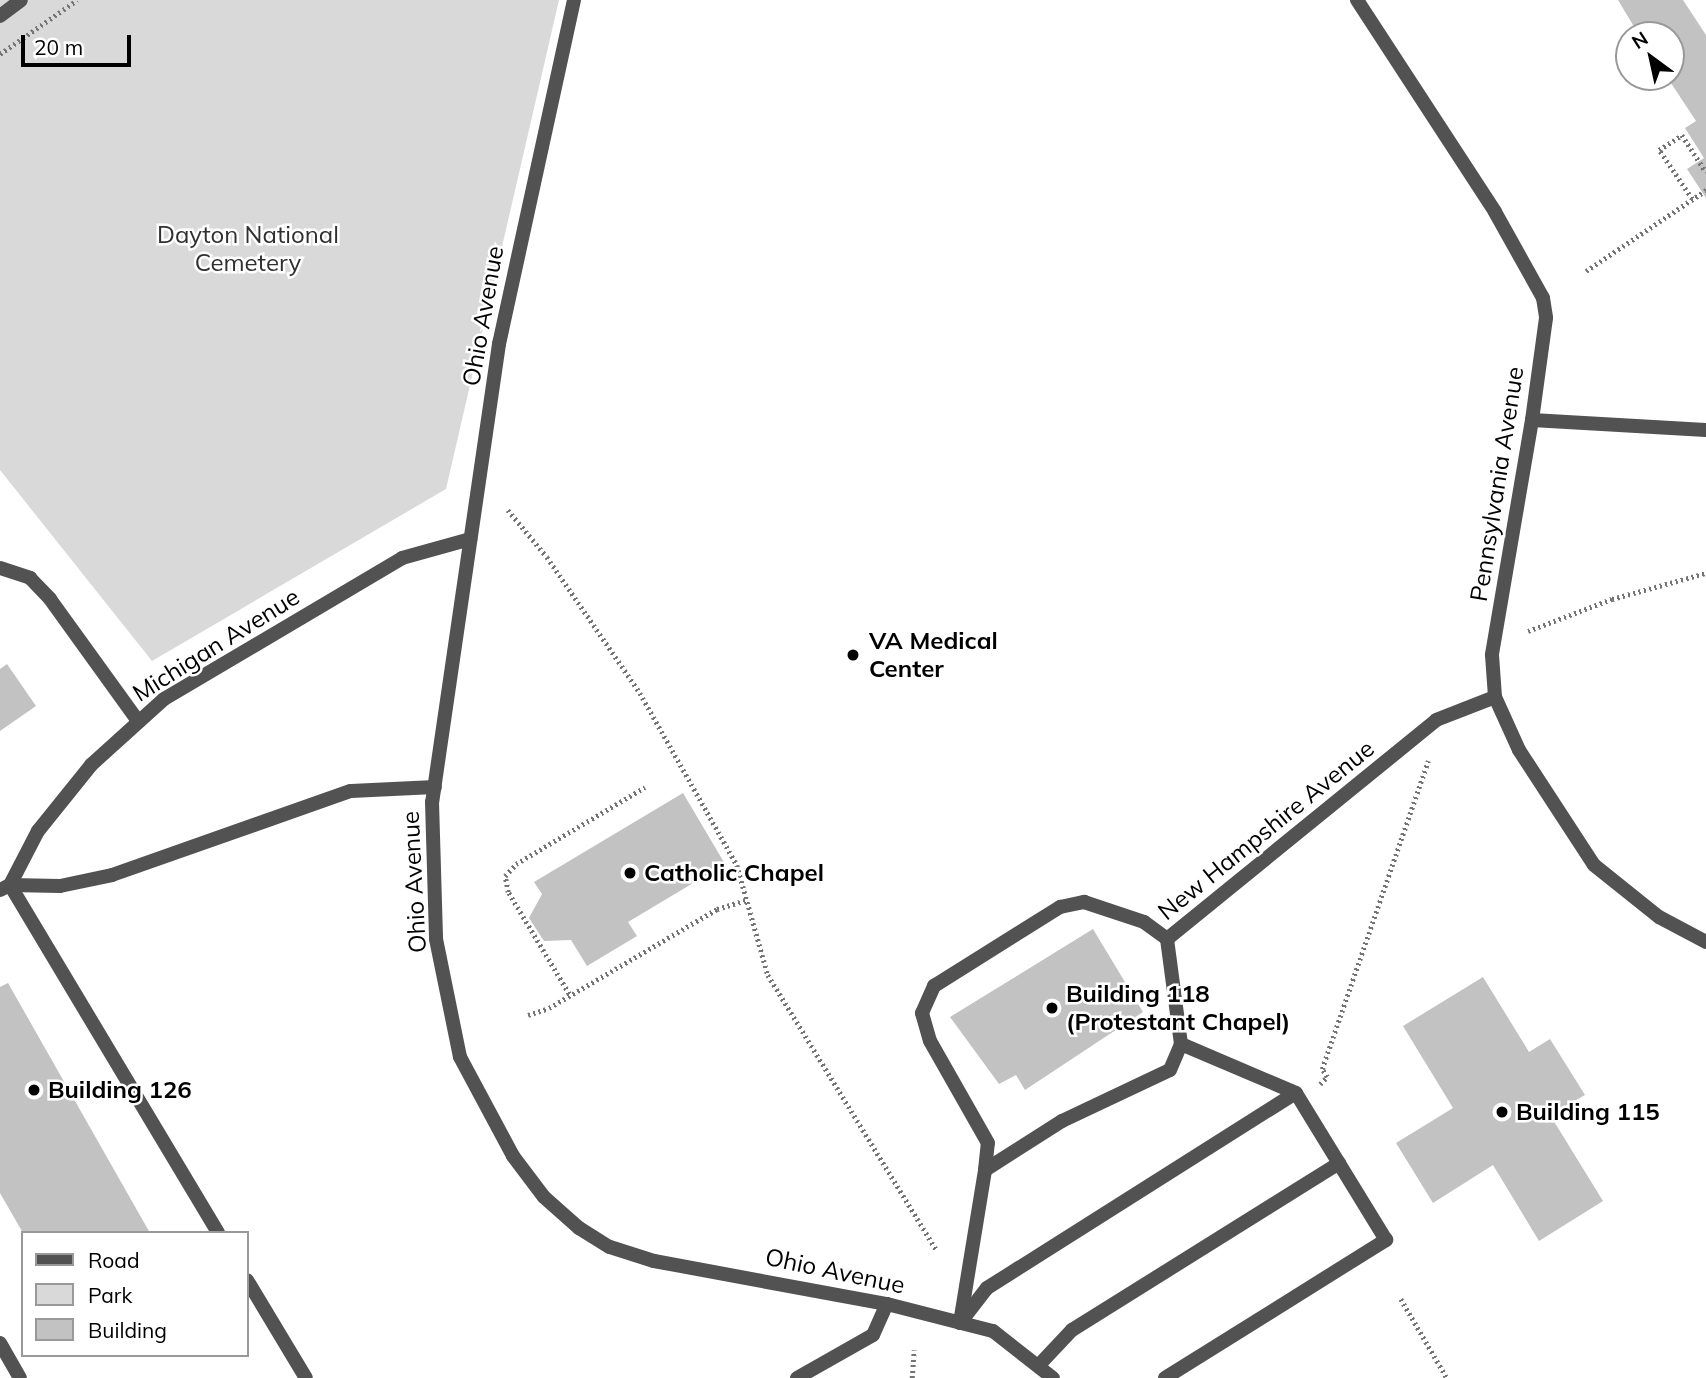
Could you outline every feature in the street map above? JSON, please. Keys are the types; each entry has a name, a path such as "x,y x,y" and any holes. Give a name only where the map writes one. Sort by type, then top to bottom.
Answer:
{"street":[{"path":"0,16 21,0"},
{"name":"Ohio Avenue","path":"575,0 516,254 470,539 435,787 432,897 445,990 460,1057 513,1156 544,1197 579,1228 610,1247 654,1261 887,1304 993,1331 1053,1378"},
{"name":"Pennsylvania Avenue","path":"1357,0 1496,212 1543,298 1546,318 1532,419 1492,655 1495,697 1519,750 1594,865 1659,917 1706,942"},
{"path":"1532,419 1706,430"},
{"name":"Michigan Avenue","path":"5,888 38,831 91,765 164,699 377,571 427,548 470,539"},
{"path":"0,568 30,578 50,599 138,721"},
{"name":"New Hampshire Avenue","path":"1181,1044 1167,939 1436,720 1495,697"},
{"path":"217,1231 5,888 87,882 351,791 435,787"},
{"path":"960,1323 988,1143 930,1041 922,1013 934,986 1060,907 1084,902 1144,922 1167,939"},
{"path":"985,1170 1062,1121 1170,1070 1181,1044 1296,1093 1386,1240 1165,1378"},
{"path":"960,1323 987,1288 1296,1093"},
{"path":"1039,1365 1072,1330 1339,1163"},
{"path":"248,1282 306,1378"},
{"path":"797,1378 873,1335 887,1304"},
{"path":"0,1343 20,1378"}],"path":[{"path":"0,54 77,0"},
{"path":"1692,199 1660,150 1682,135 1706,172"},
{"path":"1586,271 1706,190"},
{"path":"508,510 547,557 640,693 737,865 768,975 937,1251"},
{"path":"1528,631 1612,598 1706,573"},
{"path":"1327,1077 1322,1069 1428,760"},
{"path":"569,994 508,892 505,876 516,864 645,787"},
{"path":"528,1015 549,1008 717,909 747,900"},
{"path":"1401,1299 1447,1378"},
{"path":"912,1378 914,1350"}],"green space":[{"name":"Dayton National Cemetery","path":"0,0 559,0 446,489 152,661 0,470"}],"building":[{"path":"1618,0 1683,0 1706,35 1706,198 1687,169 1704,158 1685,128 1696,121 1676,91 1685,91 1685,21 1631,21"},
{"path":"7,664 36,706 0,731 0,669"},
{"name":"Catholic Chapel","path":"683,793 725,864 628,922 637,936 587,966 571,940 544,941 529,918 542,894 534,882"},
{"name":"Building 118 (Protestant Chapel)","path":"1093,929 1143,1012 1025,1090 1016,1075 999,1084 950,1017"},
{"name":"Building 115","path":"1483,977 1529,1052 1550,1039 1585,1095 1550,1115 1603,1201 1539,1241 1493,1165 1433,1203 1396,1143 1453,1108 1403,1026"},
{"name":"Building 126","path":"8,983 149,1231 22,1231 0,1193 0,987"}],"place":[{"name":"VA Medical Center","path":"853,655"},
{"name":"Catholic Chapel","path":"630,873"},
{"name":"Building 118 (Protestant Chapel)","path":"1052,1008"},
{"name":"Building 126","path":"34,1090"},
{"name":"Building 115","path":"1502,1112"}]}
